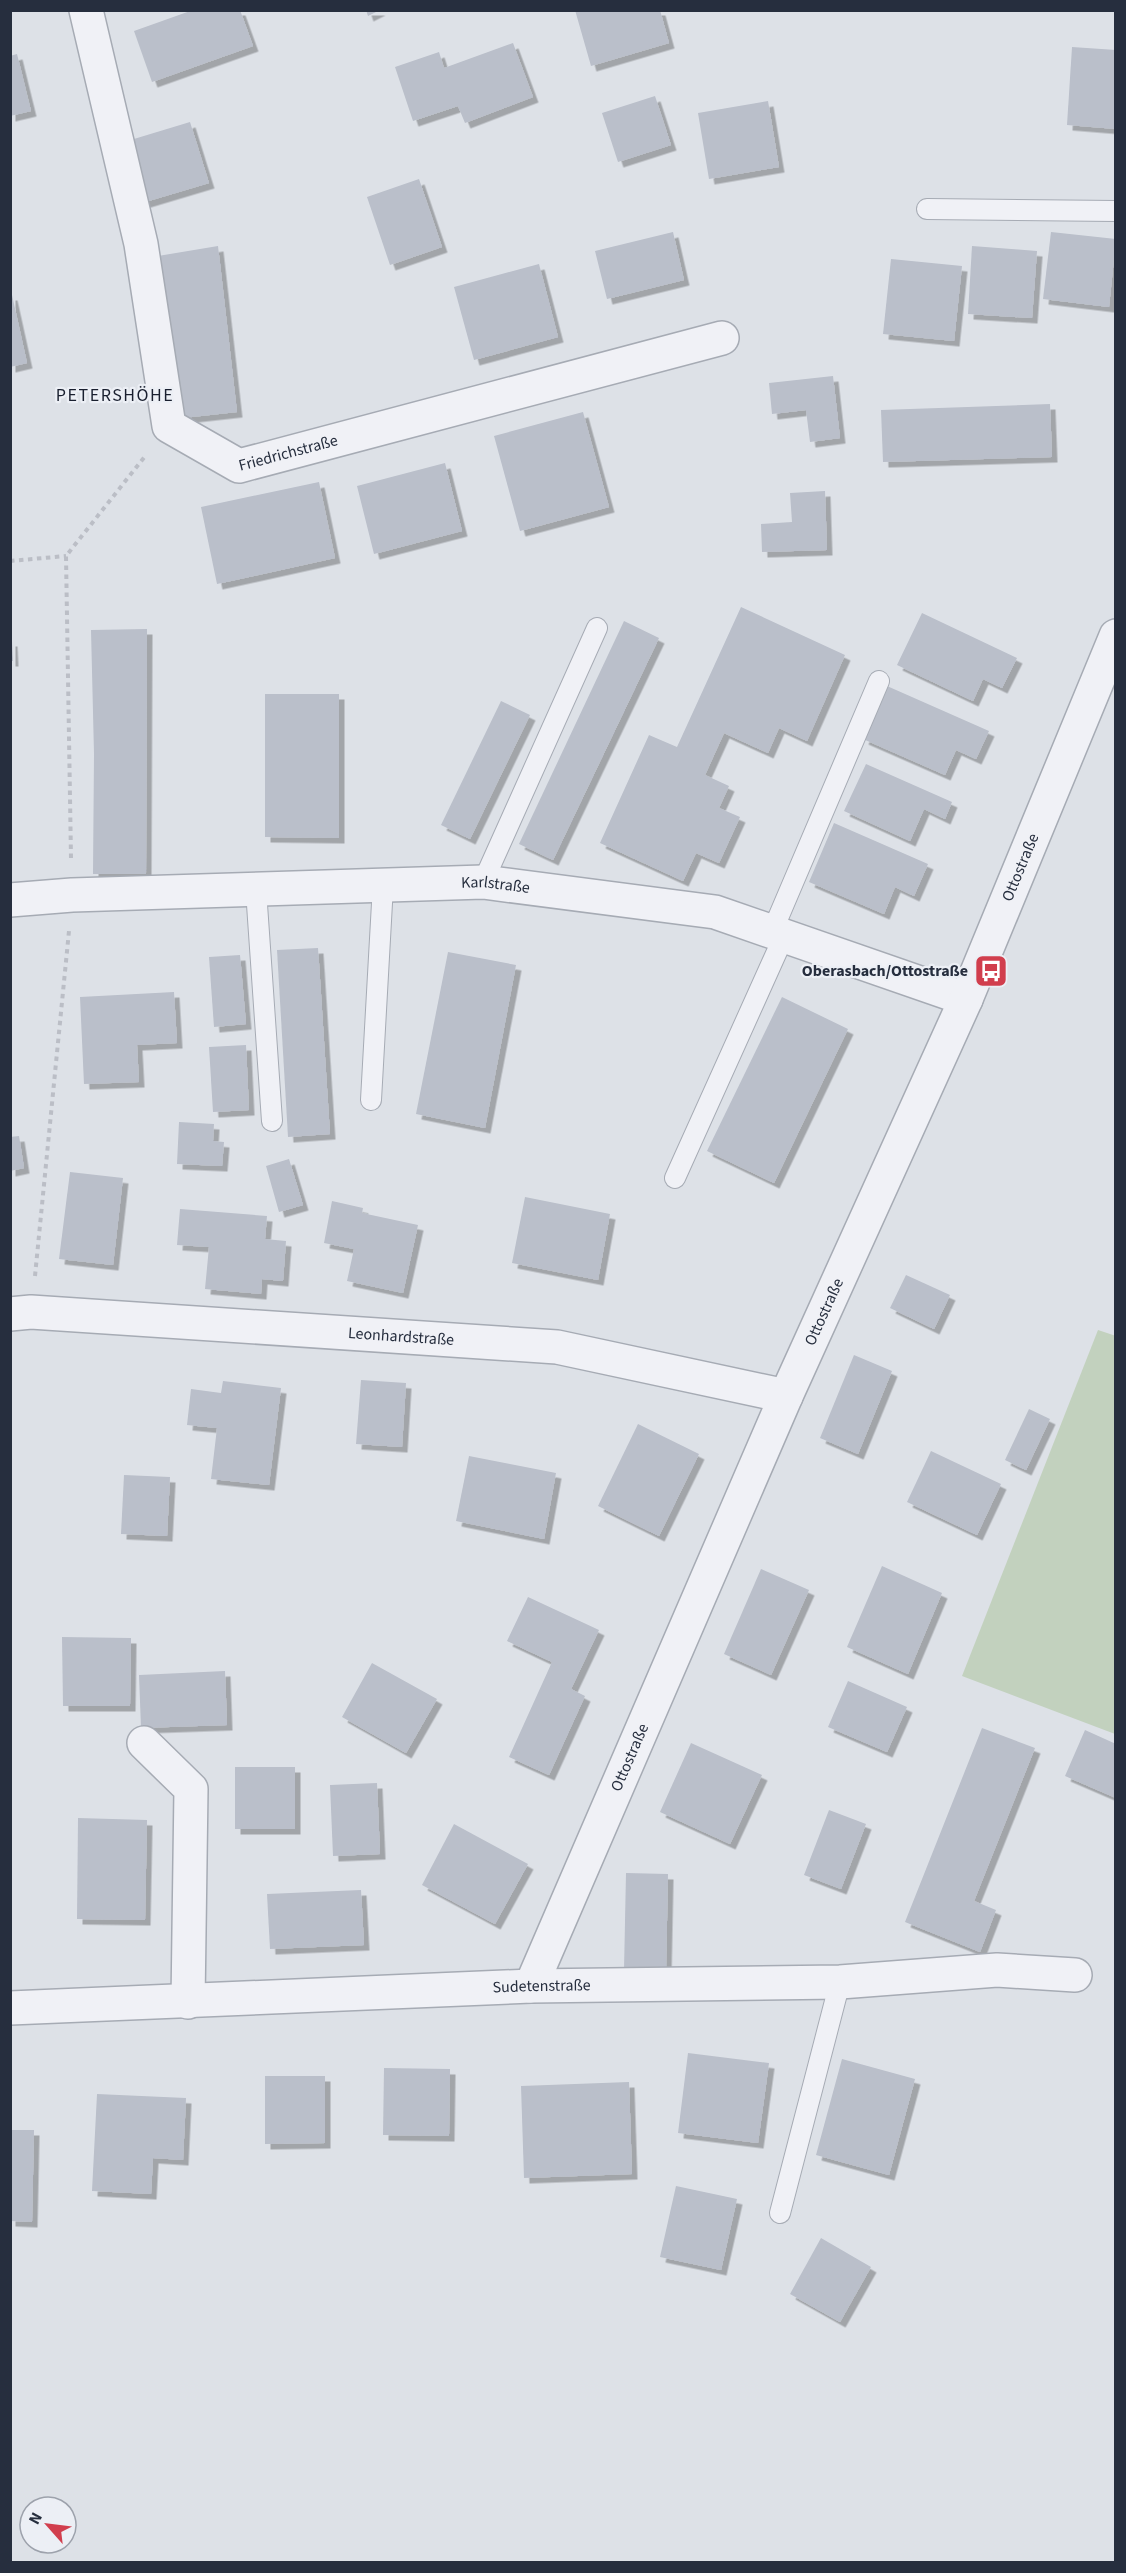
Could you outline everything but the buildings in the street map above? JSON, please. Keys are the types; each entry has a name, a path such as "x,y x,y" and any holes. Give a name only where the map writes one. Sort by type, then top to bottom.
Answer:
{"street":[{"name":"Friedrichstraße","path":"86,10 141,244 169,426 239,466 722,338"},
{"name":"Ottostraße","path":"531,1986 786,1396 966,999 1116,636"},
{"name":"Karlstraße","path":"10,900 72,895 483,882 715,912 966,999"},
{"name":"Leonhardstraße","path":"10,1314 31,1312 557,1347 786,1396"},
{"path":"144,1743 191,1789 188,2002"},
{"name":"Sudetenstraße","path":"10,2008 531,1986 840,1982 996,1970 1075,1974"}],"lane":[{"path":"927,209 1116,210"},
{"path":"483,882 597,628"},
{"path":"675,1178 778,934 879,681"},
{"path":"371,1101 383,885"},
{"path":"256,890 272,1121"},
{"path":"780,2213 840,1982"}],"path":[{"path":"10,561 66,556"}],"green space":[{"path":"1098,1330 1116,1336 1115,1734 962,1676"}],"place":[{"name":"Oberasbach/Ottostraße","path":"991,971"}],"district":[{"name":"PETERSHÖHE","path":"115,395"}]}
